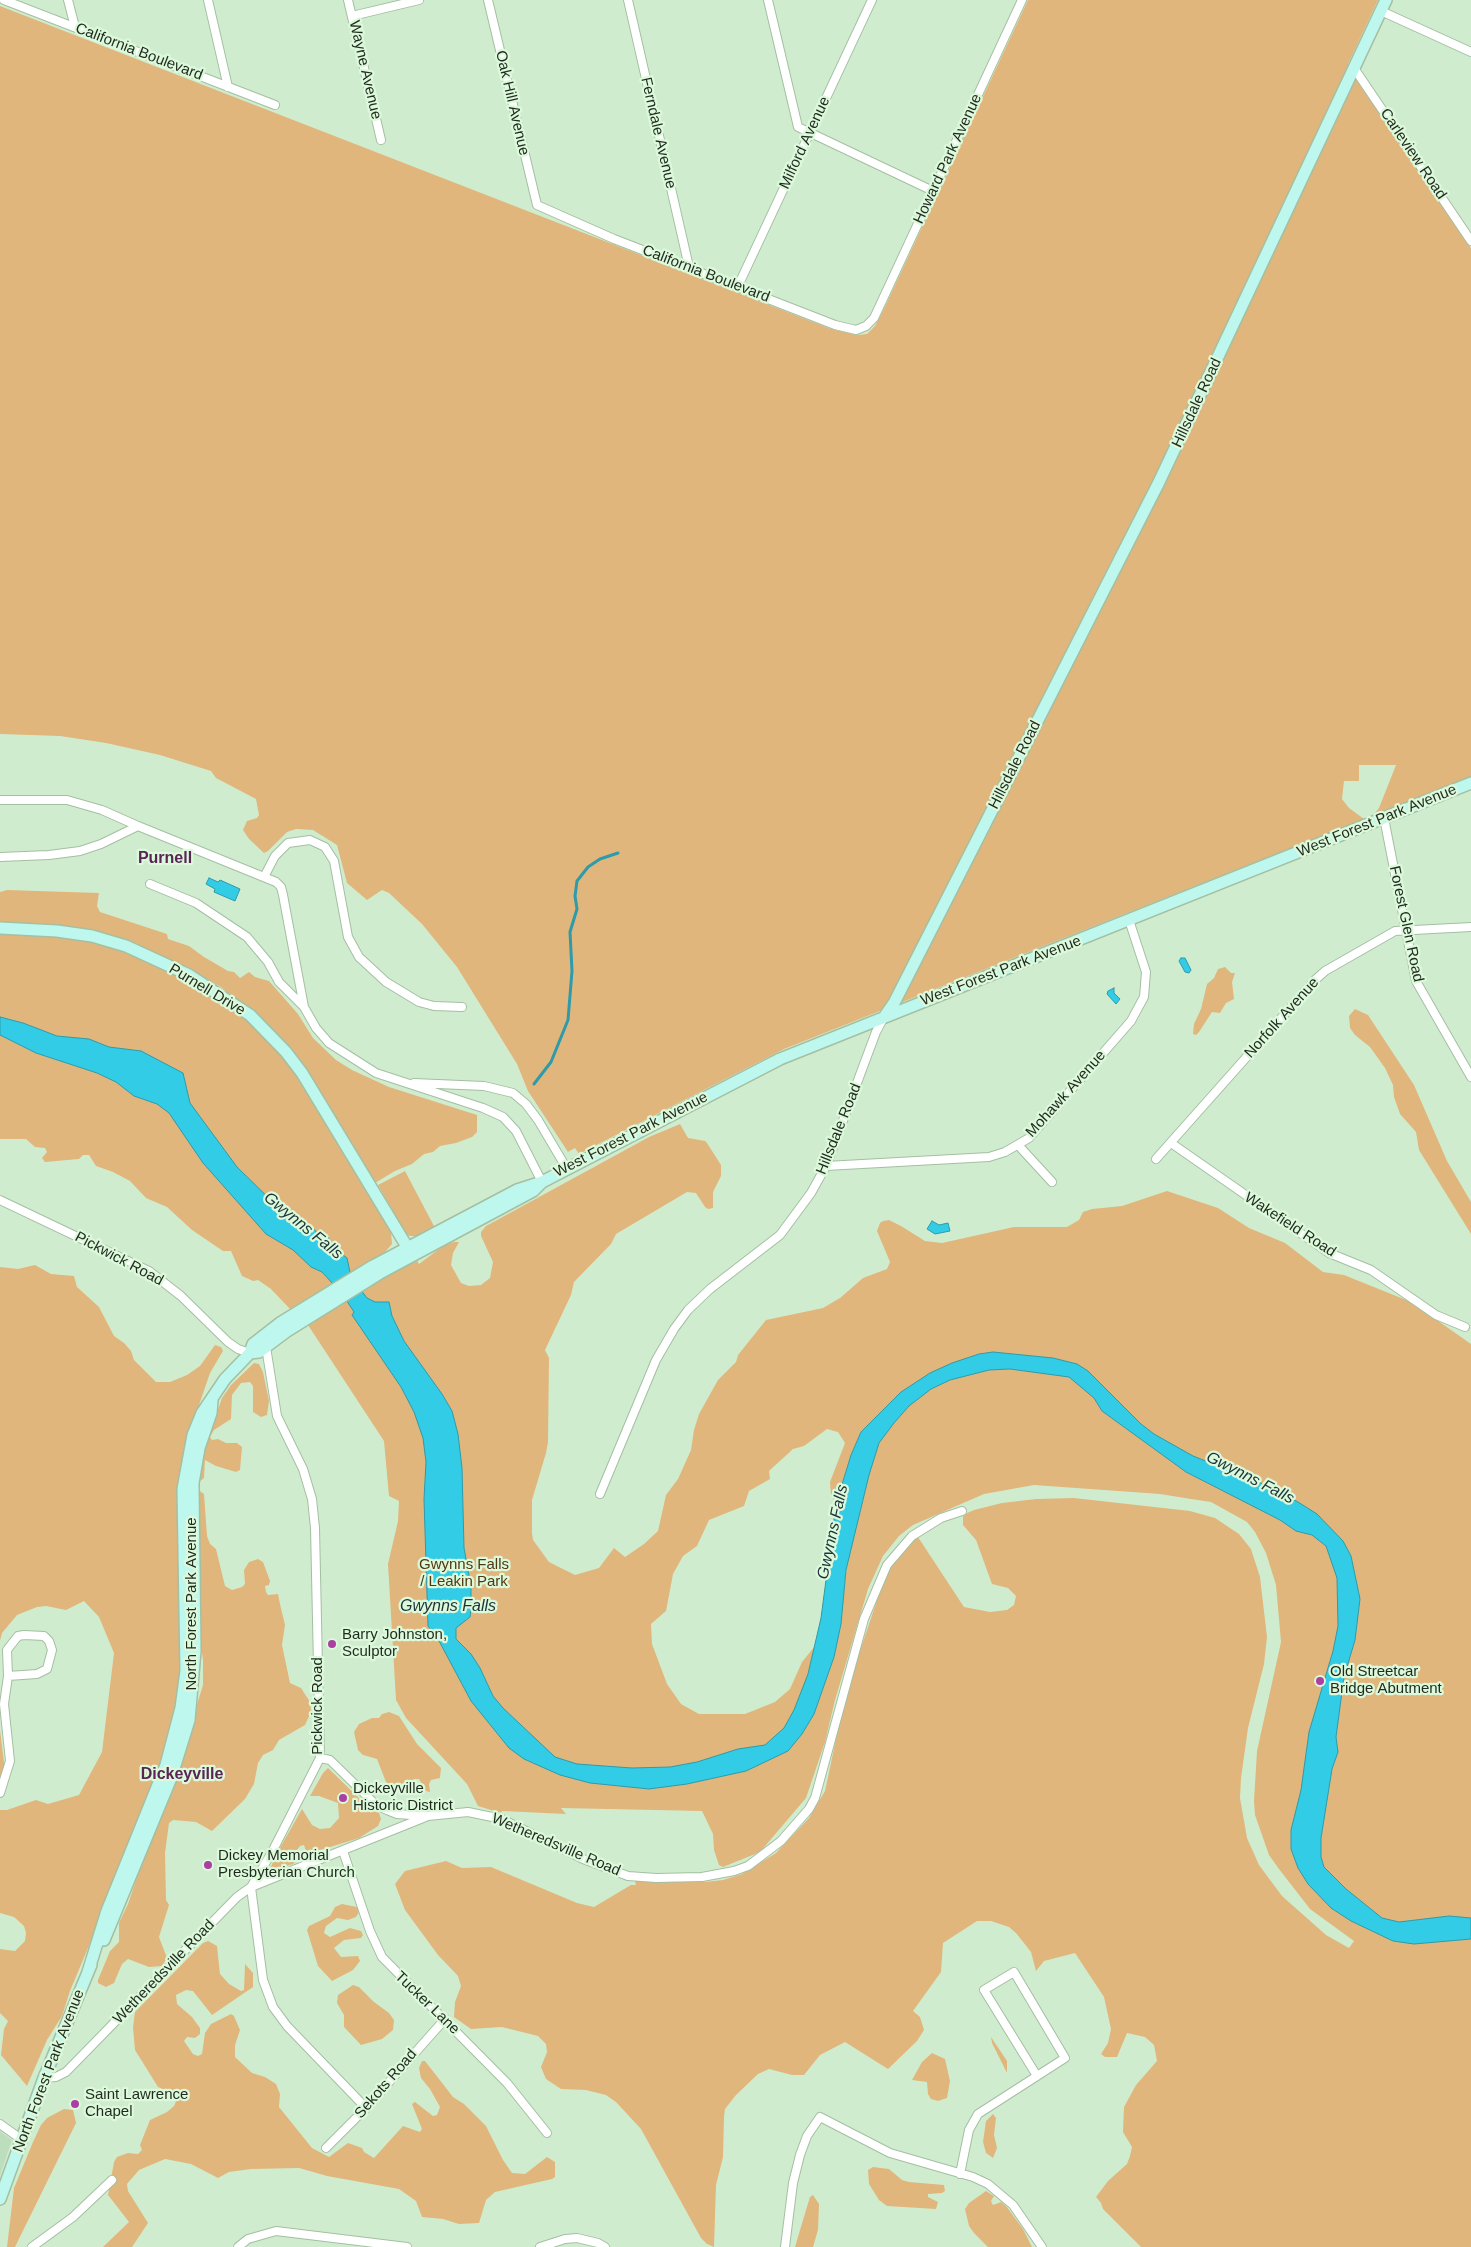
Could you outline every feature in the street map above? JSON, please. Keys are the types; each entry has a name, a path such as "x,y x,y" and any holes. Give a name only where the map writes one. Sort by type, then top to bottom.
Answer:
{"main road":[{"name":"Hillsdale Road","path":"884,1017 907,977 1159,482 1383,5"},
{"name":"West Forest Park Avenue","path":"317,1305 376,1269 533,1191 542,1182 767,1065 1471,783"},
{"name":"Purnell Drive","path":"0,928 57,931 92,936 126,946 189,975 250,1015 286,1052 302,1073 410,1251"},
{"name":"North Forest Park Avenue","path":"0,2199 44,2078 88,1972 107,1911 166,1765 177,1731 186,1671 184,1482 193,1435 202,1413 225,1379 250,1353 253,1344 317,1305"},
{"name":"North Forest Park Avenue","path":"250,1353 260,1352 317,1305"}],"street":[{"name":"California Boulevard","path":"4,0 275,105"},
{"path":"68,0 75,27"},
{"path":"208,0 228,87"},
{"name":"Wayne Avenue","path":"348,0 381,140"},
{"path":"352,16 419,0"},
{"name":"Oak Hill Avenue","path":"488,0 536,205"},
{"name":"Ferndale Avenue","path":"628,0 689,267"},
{"path":"768,0 798,127 933,192"},
{"name":"Milford Avenue","path":"738,286 872,0"},
{"name":"Howard Park Avenue","path":"874,318 1022,0"},
{"path":"1383,5 1471,52"},
{"name":"Carleview Road","path":"1354,68 1471,241"},
{"name":"California Boulevard","path":"536,205 614,239 850,329 861,329 874,318"},
{"path":"0,800 68,800 102,810 264,876 281,888 304,1007"},
{"name":"Forest Glen Road","path":"1384,818 1413,973 1420,991 1471,1077"},
{"path":"0,857 49,856 80,851 96,846 138,826"},
{"path":"264,876 275,856 288,843 310,840 325,847 334,861 348,937 359,958 386,982 419,1002 434,1006 462,1007"},
{"path":"150,884 196,903 247,937 268,962 279,982 304,1007 325,1038 349,1058 376,1073 483,1108 503,1117 516,1131 542,1182"},
{"name":"Mohawk Avenue","path":"826,1166 974,1159 1005,1152 1029,1138 1131,1021 1144,997 1146,972 1129,920"},
{"name":"Norfolk Avenue","path":"1156,1159 1314,980 1325,971 1395,932 1471,927"},
{"name":"Hillsdale Road","path":"600,1494 656,1360 674,1329 698,1300 780,1235 801,1208 826,1166 876,1032 884,1017"},
{"path":"407,1083 484,1086 513,1093 526,1104 538,1120 567,1169"},
{"name":"Wakefield Road","path":"1171,1142 1329,1253 1370,1270 1436,1315 1466,1328"},
{"path":"1018,1145 1052,1182"},
{"name":"Pickwick Road","path":"0,1200 149,1271 170,1286 228,1342 238,1349 250,1353"},
{"name":"Pickwick Road","path":"252,1887 320,1758 315,1528 312,1499 303,1469 277,1416 266,1347"},
{"name":"Wetheredsville Road","path":"320,1758 330,1760 376,1805 397,1814 428,1816 468,1812 502,1819 583,1858 628,1876 690,1878 734,1871 769,1852 809,1809 821,1782 842,1694 864,1619 888,1565 912,1536 941,1518 962,1511"},
{"path":"0,1793 10,1761 4,1704 8,1676 7,1650 18,1636 36,1635 49,1641 52,1650 47,1669 37,1674 8,1676"},
{"name":"Wetheredsville Road","path":"44,2078 56,2077 66,2072 237,1897 252,1887 428,1816"},
{"name":"Tucker Lane","path":"343,1851 370,1931 382,1956 400,1977 445,2018 507,2083 547,2133"},
{"path":"252,1887 263,1980 273,2006 287,2026 366,2108"},
{"path":"960,2174 969,2130 978,2114 1065,2058 1014,1972 984,1990 1037,2076"},
{"name":"Sekots Road","path":"326,2148 366,2108 445,2018"},
{"path":"785,2247 793,2183 800,2156 807,2136 820,2117 890,2153 973,2177 1000,2192 1025,2221 1042,2247"},
{"path":"0,2124 21,2140"},
{"path":"32,2247 73,2216 112,2180"},
{"path":"238,2247 248,2239 260,2234 276,2232 407,2247"},
{"path":"540,2247 565,2239 577,2238 598,2242 605,2247"}],"shaded area":[{"path":"0,2131 12,2140 0,2176"}],"green space":[{"path":"1028,0 1378,0 1348,64 1471,248 1471,777 1373,815 1379,808 1396,765 1359,765 1359,781 1344,781 1342,799 1349,808 1364,819 784,1049 579,1154 575,1148 568,1152 528,1091 517,1064 457,967 422,924 389,893 382,890 367,900 347,883 337,845 313,830 296,829 287,832 264,853 249,839 243,830 247,821 257,818 259,815 256,799 216,778 211,771 160,755 106,743 60,736 0,734 0,6 831,329 857,335 867,334 875,326 882,313"},
{"path":"7,890 99,893 97,906 100,912 167,934 168,939 189,946 228,971 234,972 240,978 249,972 255,977 269,981 298,1014 313,1038 336,1060 352,1070 389,1087 477,1115 477,1132 472,1137 440,1146 433,1152 424,1154 412,1164 395,1171 375,1183 307,1071 249,1009 221,987 187,969 53,925 0,924 0,892"},
{"path":"0,932 71,936 116,946 167,968 214,993 261,1030 292,1065 391,1231 392,1244 385,1252 290,1309 271,1289 258,1280 253,1281 242,1276 231,1251 223,1251 192,1230 167,1207 146,1198 130,1181 96,1166 89,1155 83,1155 79,1159 45,1162 42,1158 47,1152 45,1148 35,1147 26,1139 0,1139"},
{"path":"1225,967 1231,973 1235,973 1232,982 1234,999 1226,1003 1220,1013 1212,1012 1199,1032 1196,1035 1193,1034 1194,1024 1201,1009 1207,984 1214,978 1218,969"},
{"path":"1355,1009 1368,1015 1414,1085 1447,1161 1471,1202 1471,1234 1419,1150 1416,1132 1400,1114 1394,1097 1393,1085 1385,1068 1370,1047 1355,1035 1350,1028 1349,1016"},
{"name":"Gwynns Falls / Leakin Park","path":"680,1124 688,1138 707,1143 721,1165 721,1176 713,1192 713,1208 708,1209 705,1207 696,1193 687,1192 616,1234 611,1244 574,1282 571,1295 545,1350 549,1358 548,1442 532,1500 532,1533 533,1540 549,1562 575,1575 599,1568 614,1548 625,1557 644,1544 658,1531 666,1495 678,1479 691,1450 699,1414 718,1380 736,1362 738,1355 766,1320 823,1308 840,1298 863,1278 887,1269 890,1262 877,1231 880,1223 883,1221 889,1220 925,1241 942,1243 1014,1227 1067,1227 1079,1220 1083,1212 1092,1209 1122,1206 1167,1191 1218,1208 1249,1228 1285,1243 1323,1272 1344,1275 1411,1302 1471,1344 1471,2247 1141,2247 1103,2209 1096,2197 1108,2181 1127,2164 1132,2147 1123,2132 1124,2107 1136,2085 1157,2061 1154,2045 1145,2037 1127,2033 1117,2057 1105,2057 1101,2054 1108,2043 1111,2029 1104,1997 1075,1953 1044,1961 1036,1971 1031,1952 1016,1933 1009,1927 991,1921 977,1921 943,1943 941,1972 913,2011 920,2017 924,2030 917,2041 888,2069 845,2042 820,2055 804,2075 792,2075 769,2069 758,2074 736,2095 725,2109 723,2157 716,2185 714,2247 707,2244 701,2238 641,2129 616,2102 606,2095 586,2090 561,2089 546,2079 541,2067 547,2052 546,2044 538,2036 502,2027 471,2029 454,2017 455,2002 461,1986 458,1976 438,1955 405,1910 395,1884 405,1871 446,1861 462,1868 491,1867 577,1903 594,1907 631,1885 636,1885 635,1881 705,1882 723,1880 742,1874 776,1853 809,1818 825,1791 846,1692 889,1565 916,1534 964,1607 990,1612 1007,1610 1014,1605 1016,1596 1008,1588 992,1584 976,1540 963,1525 963,1517 974,1510 1002,1503 1036,1499 1074,1498 1190,1511 1215,1518 1239,1534 1251,1549 1260,1577 1267,1637 1264,1664 1248,1728 1241,1778 1240,1798 1247,1838 1259,1865 1282,1896 1326,1935 1349,1948 1354,1941 1310,1909 1269,1855 1255,1815 1257,1751 1281,1642 1276,1585 1266,1553 1255,1532 1247,1522 1211,1502 1160,1494 1034,1485 984,1494 913,1525 899,1536 883,1556 868,1589 835,1700 825,1742 806,1798 760,1852 723,1867 719,1865 714,1850 713,1834 702,1811 561,1808 566,1814 502,1811 501,1813 478,1806 467,1784 406,1718 396,1700 388,1564 398,1521 399,1501 389,1496 384,1441 306,1322 415,1257 419,1264 443,1246 454,1242 459,1242 453,1253 451,1265 461,1283 469,1286 481,1285 490,1278 493,1262 481,1236 481,1232 486,1226 649,1137","holes":["827,1429 838,1432 845,1443 830,1482 831,1495 836,1504 851,1455 861,1432 844,1592 808,1674 815,1646 802,1662 790,1689 775,1702 745,1714 699,1714 681,1704 667,1684 652,1644 651,1624 666,1611 673,1574 683,1556 697,1546 709,1520 744,1506 749,1491 770,1479 769,1471 793,1449 804,1446"]},
{"path":"405,1171 435,1228 417,1236 409,1236 405,1232 378,1185"},
{"path":"35,1265 51,1274 74,1276 77,1287 99,1307 114,1336 124,1343 131,1351 134,1360 156,1382 170,1382 187,1375 200,1366 215,1345 221,1347 223,1351 210,1373 187,1440 182,1670 174,1728 123,1864 70,1991 62,2016 47,2040 27,2086 1,2055 4,2029 8,2021 0,2013 0,1949 15,1951 25,1941 26,1933 24,1926 14,1917 0,1913 0,1810 7,1810 36,1800 48,1804 79,1795 102,1752 114,1653 99,1617 84,1601 66,1610 46,1606 37,1607 17,1615 2,1633 0,1641 0,1267 18,1269"},
{"path":"254,1363 259,1364 263,1372 269,1401 267,1415 261,1417 253,1412 253,1386 250,1382 241,1383 232,1395 231,1419 214,1430 210,1437 212,1440 218,1439 226,1443 237,1443 242,1447 240,1470 236,1472 216,1466 205,1460 204,1478 199,1482 202,1454 222,1398 231,1385"},
{"path":"198,1490 204,1494 207,1536 210,1544 216,1549 225,1586 232,1590 242,1587 245,1584 244,1570 249,1562 258,1559 263,1562 270,1581 269,1585 265,1586 266,1592 268,1595 278,1594 285,1625 282,1645 290,1683 301,1688 310,1702 311,1712 305,1725 279,1740 273,1750 263,1755 258,1763 254,1784 245,1799 212,1831 196,1822 173,1820 169,1823 165,1853 166,1900 169,1905 159,1937 167,1958 162,1966 149,1967 128,1959 122,1964 114,1983 106,1987 98,1983 98,1980 110,1951 119,1942 119,1923 128,1904 147,1848 165,1808 203,1685 203,1660 200,1639"},
{"path":"389,1712 399,1716 417,1744 441,1768 440,1778 431,1780 429,1784 430,1792 426,1791 419,1779 415,1779 402,1786 390,1787 386,1782 377,1759 363,1755 358,1750 354,1732 359,1724 372,1718 379,1718 382,1714"},
{"path":"0,1730 5,1771 0,1785"},
{"path":"328,1768 363,1802 379,1813 381,1819 378,1826 359,1838 311,1853 307,1854 304,1845 300,1846 297,1850 297,1861 293,1864 270,1869 302,1809 312,1825 320,1829 330,1828 339,1818 338,1803 319,1796 310,1796 323,1773"},
{"path":"342,1904 357,1907 359,1912 356,1917 348,1920 337,1918 326,1926 324,1933 330,1937 350,1928 361,1931 363,1935 361,1938 344,1940 334,1948 341,1957 358,1956 360,1961 353,1970 332,1981 318,1966 307,1930 309,1926 330,1916 335,1907"},
{"path":"208,1941 217,1946 220,1974 229,1984 241,1991 244,1990 245,1964 253,1973 253,1987 212,2015 193,1991 186,1990 176,1995 177,2004 192,2017 200,2028 200,2034 195,2038 187,2037 184,2041 193,2054 198,2056 202,2054 205,2033 211,2024 231,2014 234,2016 240,2030 235,2045 235,2057 252,2073 265,2077 276,2084 280,2094 279,2107 312,2148 329,2157 348,2143 362,2148 364,2152 374,2158 403,2126 420,2132 422,2129 412,2104 415,2102 433,2116 437,2115 440,2107 421,2078 419,2068 422,2061 425,2061 453,2097 464,2104 486,2126 503,2160 512,2173 525,2174 547,2157 555,2162 555,2177 495,2192 486,2200 479,2223 459,2224 443,2219 422,2217 416,2201 399,2189 327,2176 299,2168 251,2169 229,2172 218,2178 191,2164 165,2159 139,2170 127,2184 128,2191 148,2223 132,2247 103,2247 129,2222 108,2195 114,2162 117,2157 128,2153 138,2154 142,2150 140,2145 150,2120 167,2112 174,2106 177,2099 175,2094 158,2087 135,2050 133,2027 135,2012 203,1943"},
{"path":"353,1985 359,1987 374,2002 389,2013 394,2020 393,2030 382,2039 361,2045 344,2027 344,2015 337,2003 338,1995"},
{"path":"991,2037 1007,2061 1007,2073 992,2043"},
{"path":"932,2053 945,2059 950,2081 947,2098 938,2101 931,2099 928,2094 927,2082 912,2080 922,2062"},
{"path":"64,2109 73,2110 76,2123 15,2247 7,2247 14,2188 33,2142 41,2125 47,2118"},
{"path":"993,2114 996,2118 994,2135 997,2148 993,2158 986,2153 983,2142 986,2121"},
{"path":"873,2167 889,2169 902,2180 909,2182 944,2185 945,2191 928,2194 928,2197 938,2202 936,2209 887,2206 879,2200 869,2184 868,2170"},
{"path":"986,2191 994,2196 991,2201 993,2205 1001,2202 1006,2206 1023,2229 1032,2247 988,2247 974,2233 969,2226 965,2209 969,2203"},
{"path":"813,2195 819,2204 818,2230 813,2247 795,2247 810,2197"}],"water":[{"path":"209,878 218,882 220,880 240,889 235,901 214,892 215,889 206,884"},
{"path":"1181,958 1185,958 1191,970 1189,973 1185,972 1179,961"},
{"path":"1114,988 1114,993 1120,999 1116,1004 1107,994 1108,991"},
{"name":"Gwynns Falls","path":"0,1017 23,1023 57,1036 89,1039 109,1047 141,1051 183,1073 190,1103 237,1167 282,1211 298,1222 313,1228 319,1235 328,1237 333,1247 347,1258 351,1277 367,1298 375,1302 389,1302 392,1316 404,1341 452,1411 458,1434 462,1468 464,1548 471,1586 471,1608 470,1617 456,1628 456,1639 471,1654 493,1696 503,1708 555,1757 577,1764 632,1768 670,1767 697,1762 738,1749 765,1745 784,1728 794,1710 808,1674 821,1618 836,1504 851,1455 861,1432 901,1392 930,1373 952,1363 979,1354 993,1352 1053,1358 1077,1364 1088,1371 1141,1424 1154,1434 1193,1456 1261,1483 1298,1502 1317,1514 1343,1541 1351,1556 1360,1599 1355,1640 1344,1677 1336,1737 1338,1752 1332,1769 1321,1838 1321,1857 1324,1867 1346,1889 1382,1918 1399,1922 1449,1916 1471,1918 1471,1939 1414,1944 1393,1941 1351,1921 1331,1908 1308,1884 1298,1868 1291,1849 1291,1830 1301,1790 1309,1732 1333,1651 1338,1626 1337,1578 1326,1546 1312,1535 1296,1531 1280,1520 1186,1472 1102,1411 1094,1398 1069,1377 1010,1369 989,1370 950,1380 931,1389 909,1406 894,1423 879,1443 869,1475 846,1570 841,1624 834,1657 814,1714 802,1734 788,1751 746,1771 687,1784 649,1789 590,1783 560,1775 524,1759 509,1748 471,1701 438,1639 428,1626 424,1499 426,1462 423,1438 414,1412 401,1387 352,1315 354,1312 343,1295 322,1272 311,1267 293,1250 266,1234 203,1163 169,1113 157,1104 134,1096 116,1082 97,1073 36,1053 0,1035"},
{"path":"932,1221 939,1225 948,1223 950,1231 935,1234 927,1229"}],"waterway":[{"path":"534,1084 551,1062 568,1020 572,971 570,932 577,909 575,896 577,881 588,867 600,859 618,853"}],"place":[{"name":"Barry Johnston, Sculptor","path":"332,1644"},
{"name":"Old Streetcar Bridge Abutment","path":"1320,1681"},
{"name":"Dickeyville Historic District","path":"343,1798"},
{"name":"Dickey Memorial Presbyterian Church","path":"208,1865"},
{"name":"Saint Lawrence Chapel","path":"75,2104"}],"district":[{"name":"Purnell","path":"165,859"},
{"name":"Dickeyville","path":"182,1775"}]}
